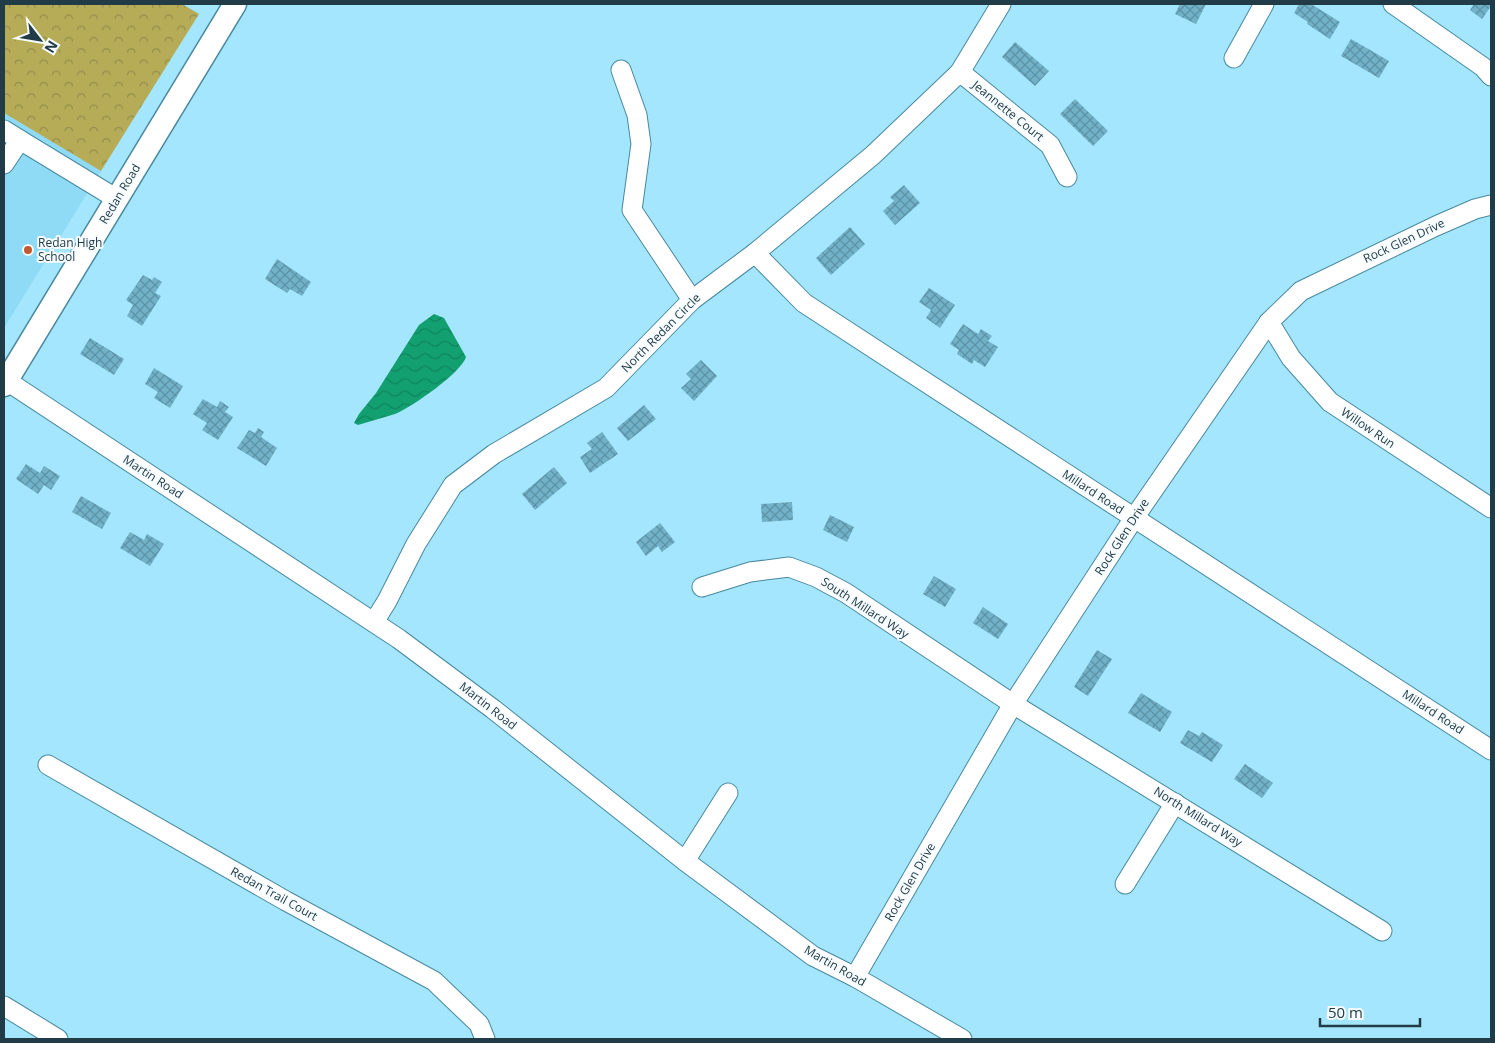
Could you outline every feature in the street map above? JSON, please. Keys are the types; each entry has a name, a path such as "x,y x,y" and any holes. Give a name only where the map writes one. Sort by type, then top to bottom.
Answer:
{"main road":[{"name":"Redan Road","path":"5,382 236,4"}],"street":[{"name":"North Redan Circle","path":"374,622 416,544 454,485 494,454 606,388 692,300 756,253 872,155 960,72 1001,4"},
{"path":"1234,58 1264,4"},
{"path":"1393,4 1483,67 1491,76"},
{"path":"621,70 637,115 641,144 632,210 692,300"},
{"name":"Jeannette Court","path":"960,72 1050,145 1067,177"},
{"path":"4,130 117,199"},
{"path":"4,164 20,140"},
{"name":"Rock Glen Drive","path":"855,977 1013,704 1134,518 1269,322 1301,291 1436,226 1475,209 1491,205"},
{"name":"Millard Road","path":"756,253 804,303 1491,750"},
{"name":"Willow Run","path":"1269,322 1291,358 1330,402 1491,508"},
{"name":"Martin Road","path":"5,382 399,639 493,709 685,861 813,956 855,977 962,1039"},
{"name":"South Millard Way","path":"702,587 750,572 789,567 816,577 846,593 1013,704"},
{"name":"North Millard Way","path":"1013,704 1382,931"},
{"name":"Redan Trail Court","path":"48,765 286,901 434,981 478,1024 485,1039"},
{"path":"685,861 728,793"},
{"path":"1125,884 1174,803"},
{"path":"4,1006 58,1039"}],"shaded area":[{"name":"Redan High School","path":"4,113 101,171 4,328"}],"green space":[{"path":"4,4 182,4 199,14 101,171 4,113"}],"water":[{"path":"434,314 444,318 466,357 462,364 435,389 403,410 358,425 354,423 376,393 419,325"}],"building":[{"path":"1180,4 1206,4 1196,24 1175,14"},
{"path":"1299,4 1311,4 1340,22 1330,39 1294,13"},
{"path":"1474,4 1491,4 1491,6 1482,19 1470,10"},
{"path":"1351,39 1389,61 1379,78 1341,56"},
{"path":"1015,42 1049,71 1035,86 1002,57"},
{"path":"1075,99 1108,131 1093,146 1060,114"},
{"path":"904,185 920,203 895,225 883,211 894,201 890,197"},
{"path":"850,227 865,244 831,275 816,258"},
{"path":"277,259 311,282 302,296 290,289 287,293 265,279"},
{"path":"143,275 152,280 154,277 162,282 155,293 161,296 142,326 127,316 133,305 126,300"},
{"path":"929,288 955,305 940,328 926,318 931,310 919,302"},
{"path":"963,324 978,334 981,329 992,336 988,341 998,347 985,367 974,360 972,364 957,354 959,350 950,344"},
{"path":"90,338 124,359 114,375 80,354"},
{"path":"701,360 717,376 694,401 681,388 691,379 686,374"},
{"path":"154,368 183,386 170,408 154,398 158,392 145,384"},
{"path":"203,399 217,407 220,401 229,407 225,412 233,417 218,440 202,430 207,423 193,414"},
{"path":"644,405 656,419 628,441 617,428"},
{"path":"258,428 264,432 261,437 277,448 266,466 237,448 249,430 255,433"},
{"path":"602,432 618,454 590,473 580,457 592,449 587,443"},
{"path":"26,464 40,473 44,466 60,476 51,490 44,485 38,494 16,479"},
{"path":"554,467 567,483 535,510 522,494"},
{"path":"81,496 111,513 102,529 72,512"},
{"path":"792,502 793,520 762,522 761,504"},
{"path":"830,515 854,527 847,542 823,530"},
{"path":"660,523 675,542 662,552 658,546 646,556 636,542"},
{"path":"130,532 144,540 147,534 164,544 150,566 120,548"},
{"path":"934,576 956,589 945,607 923,594"},
{"path":"983,607 1008,624 998,639 973,623"},
{"path":"1097,650 1112,659 1088,696 1074,687"},
{"path":"1141,693 1172,712 1160,732 1128,713"},
{"path":"1188,730 1199,736 1202,732 1223,745 1212,762 1180,743"},
{"path":"1245,764 1273,783 1262,798 1234,779"}],"place":[{"name":"Redan High School","path":"28,250"}]}
